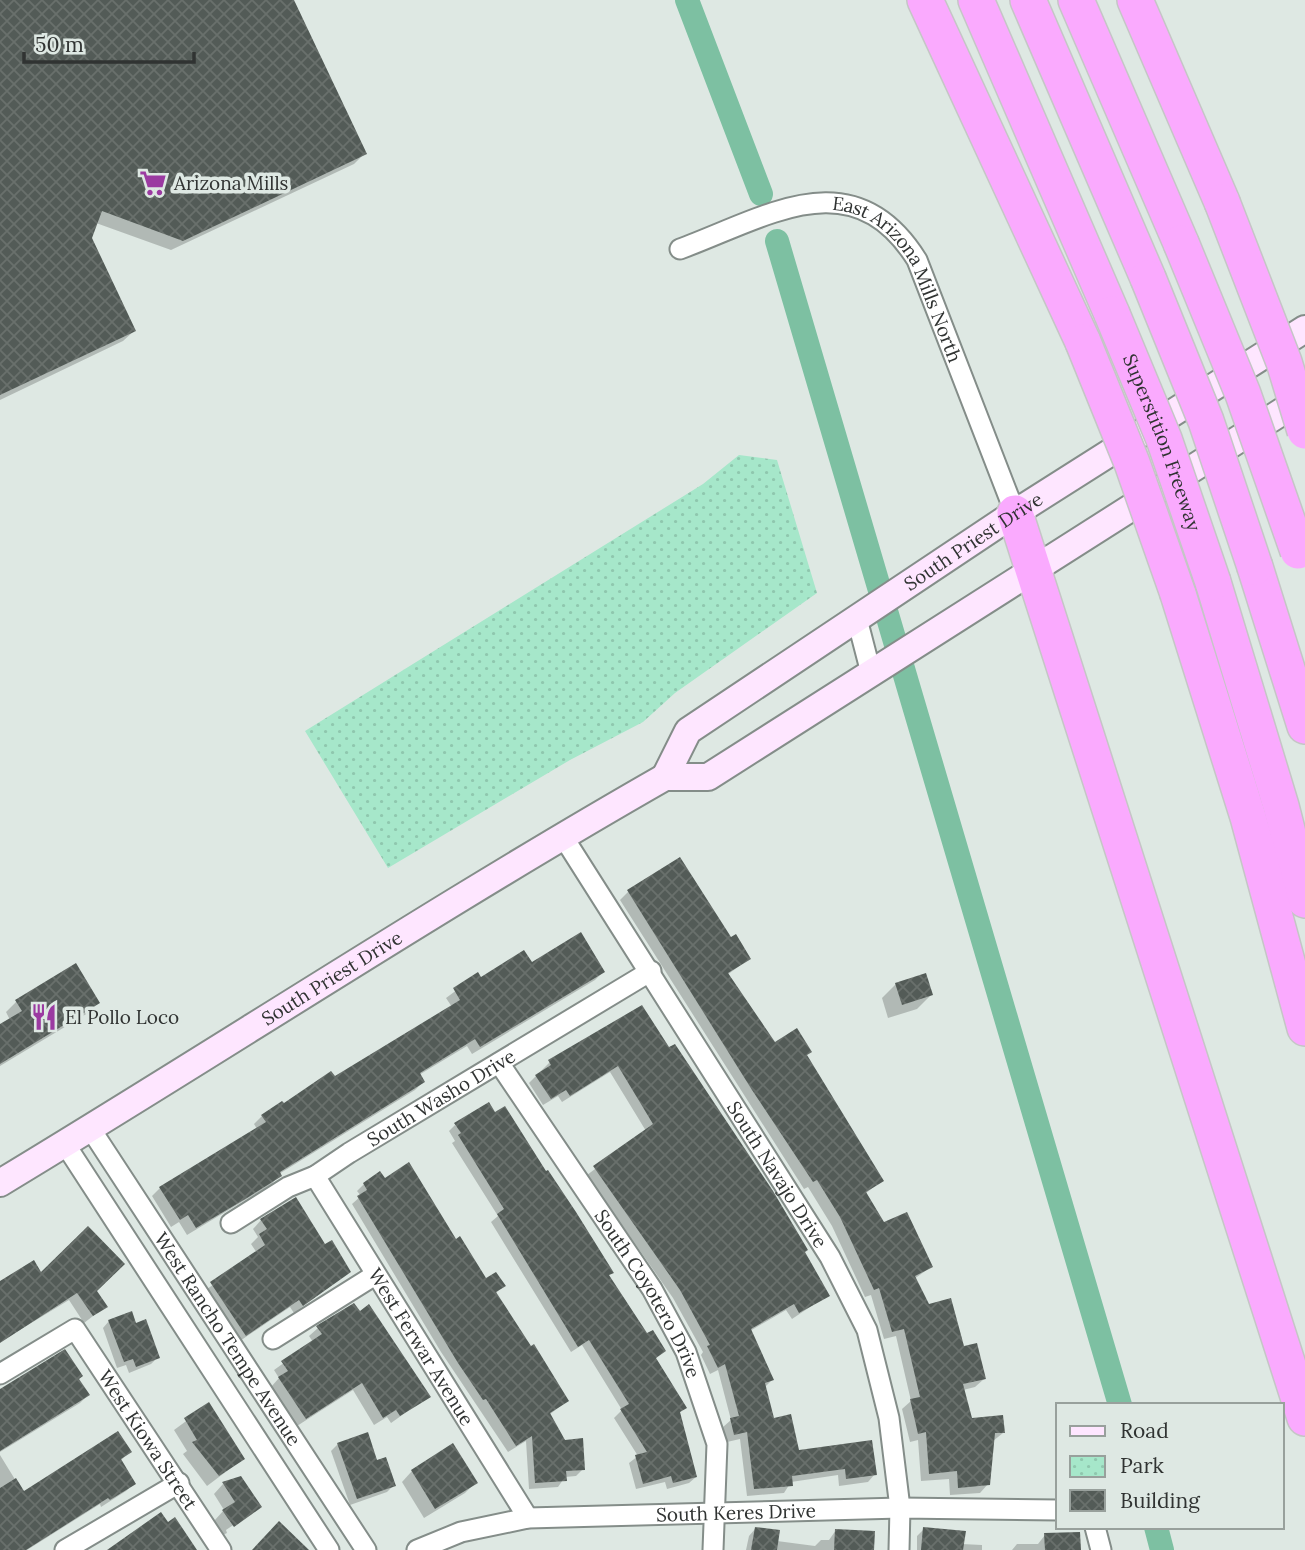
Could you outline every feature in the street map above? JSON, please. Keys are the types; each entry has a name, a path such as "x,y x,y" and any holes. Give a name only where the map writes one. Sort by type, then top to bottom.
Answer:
{"highway":[{"path":"925,0 1083,342 1132,463 1178,594 1248,817 1305,1028"},
{"name":"Superstition Freeway","path":"976,0 1164,439 1213,582 1277,794 1305,900"},
{"path":"999,0 1112,314"},
{"path":"1028,0 1149,278 1206,421 1305,726"},
{"path":"1076,0 1243,394 1302,562"},
{"path":"1135,0 1222,202 1283,362 1305,431"},
{"path":"1015,513 1305,1419"}],"main road":[{"name":"South Priest Drive","path":"664,777 688,731 1015,513 1305,329"},
{"name":"South Priest Drive","path":"0,1183 562,835 664,777 708,777 1305,397"}],"street":[{"name":"East Arizona Mills North","path":"680,248 790,209 821,201 854,205 873,213 906,243 926,282 1015,513"},
{"path":"860,617 875,670"},
{"name":"South Navajo Drive","path":"562,835 651,971 830,1257 867,1330 889,1418 900,1508 899,1550"},
{"name":"South Washo Drive","path":"231,1223 288,1187 315,1176 338,1159 651,971"},
{"name":"South Coyotero Drive","path":"499,1063 652,1289 686,1352 717,1444 713,1550"},
{"name":"West Rancho Tempe Avenue","path":"90,1128 366,1550"},
{"name":"West Rancho Tempe Avenue","path":"65,1144 329,1550"},
{"name":"West Ferwar Avenue","path":"315,1176 528,1518"},
{"path":"136,1255 161,1238"},
{"path":"273,1339 375,1275"},
{"name":"West Kiowa Street","path":"0,1374 75,1329 221,1550"},
{"path":"208,1366 234,1350"},
{"path":"278,1473 304,1457"},
{"path":"65,1550 179,1483"},
{"name":"South Keres Drive","path":"417,1550 461,1532 528,1518 900,1508 1056,1510"},
{"path":"1096,1529 1101,1550"}],"green space":[{"path":"739,455 777,460 817,593 675,693 643,722 570,760 388,868 305,731 703,484"}],"building":[{"name":"Arizona Mills","path":"0,0 294,0 367,154 183,241 102,211 92,238 136,331 0,395"},
{"path":"680,857 731,937 736,934 751,959 728,973 775,1042 797,1028 812,1052 807,1055 884,1181 866,1192 884,1222 907,1212 933,1267 915,1276 929,1304 951,1298 964,1346 977,1343 986,1379 963,1384 972,1418 1003,1415 1005,1433 995,1433 990,1485 958,1488 957,1471 929,1474 926,1432 918,1434 910,1399 920,1397 904,1329 892,1332 879,1288 874,1290 840,1217 817,1180 813,1182 752,1090 627,890"},
{"path":"581,932 605,972 480,1047 475,1039 420,1073 425,1082 280,1172 282,1176 196,1228 188,1215 180,1220 159,1187 266,1122 261,1115 282,1101 284,1103 331,1071 335,1076 460,1000 453,988 478,972 481,977 524,950 532,962"},
{"name":"El Pollo Loco","path":"76,963 100,1003 0,1064 0,1024 22,1011 15,1000"},
{"path":"926,973 933,995 902,1005 895,983"},
{"path":"642,1005 669,1047 675,1044 773,1191 808,1250 805,1252 830,1296 799,1313 794,1304 751,1329 774,1380 765,1383 774,1418 791,1414 799,1450 872,1440 877,1475 846,1479 845,1469 792,1476 793,1486 754,1489 747,1432 734,1435 730,1418 739,1416 725,1364 718,1368 707,1346 710,1345 680,1290 593,1166 653,1124 618,1066 570,1096 566,1090 551,1099 535,1075 551,1065 548,1060"},
{"path":"489,1102 495,1112 505,1106 546,1171 548,1170 576,1212 614,1273 609,1275 647,1333 653,1330 666,1351 656,1358 687,1408 680,1412 697,1477 673,1483 671,1476 643,1484 635,1455 647,1452 620,1409 629,1404 589,1340 578,1347 497,1214 504,1209 458,1135 461,1133 454,1123"},
{"path":"409,1162 456,1239 460,1236 486,1278 496,1272 506,1286 496,1292 531,1346 534,1344 569,1401 550,1413 565,1440 583,1438 585,1470 566,1471 567,1481 535,1483 532,1436 516,1446 486,1399 483,1400 458,1363 357,1196 367,1190 363,1183 380,1171 385,1178"},
{"path":"296,1197 325,1244 332,1240 351,1272 303,1306 299,1300 246,1336 210,1282 265,1245 259,1234 267,1229 260,1219"},
{"path":"88,1226 125,1264 97,1291 108,1307 93,1316 77,1293 0,1343 0,1281 34,1260 41,1272"},
{"path":"354,1303 360,1311 369,1304 431,1397 400,1416 396,1410 383,1418 362,1383 306,1419 278,1377 288,1371 281,1361 322,1334 316,1326"},
{"path":"132,1311 136,1323 146,1319 160,1358 136,1367 133,1359 124,1362 108,1320"},
{"path":"65,1349 83,1376 79,1379 90,1395 0,1451 0,1389"},
{"path":"209,1402 245,1459 219,1476 192,1442 197,1440 184,1418"},
{"path":"118,1431 132,1452 121,1459 136,1484 110,1500 108,1498 26,1550 0,1550 0,1488 16,1478 24,1491"},
{"path":"368,1432 377,1460 386,1457 396,1486 357,1499 337,1443"},
{"path":"453,1443 478,1483 435,1509 411,1470"},
{"path":"241,1476 262,1507 234,1527 222,1510 235,1502 222,1482"},
{"path":"161,1512 168,1522 175,1517 197,1550 107,1550"},
{"path":"279,1521 309,1550 252,1550"},
{"path":"755,1527 780,1530 777,1550 751,1550"},
{"path":"923,1527 966,1531 963,1550 921,1550"},
{"path":"835,1529 875,1531 874,1550 834,1550"},
{"path":"1080,1532 1081,1550 1045,1550 1044,1533"}],"waterway":[{"path":"687,0 761,194"},
{"path":"777,241 1119,1403"},
{"path":"1157,1529 1162,1550"}],"place":[{"name":"Arizona Mills","path":"153,183"},
{"name":"El Pollo Loco","path":"44,1017"}]}
